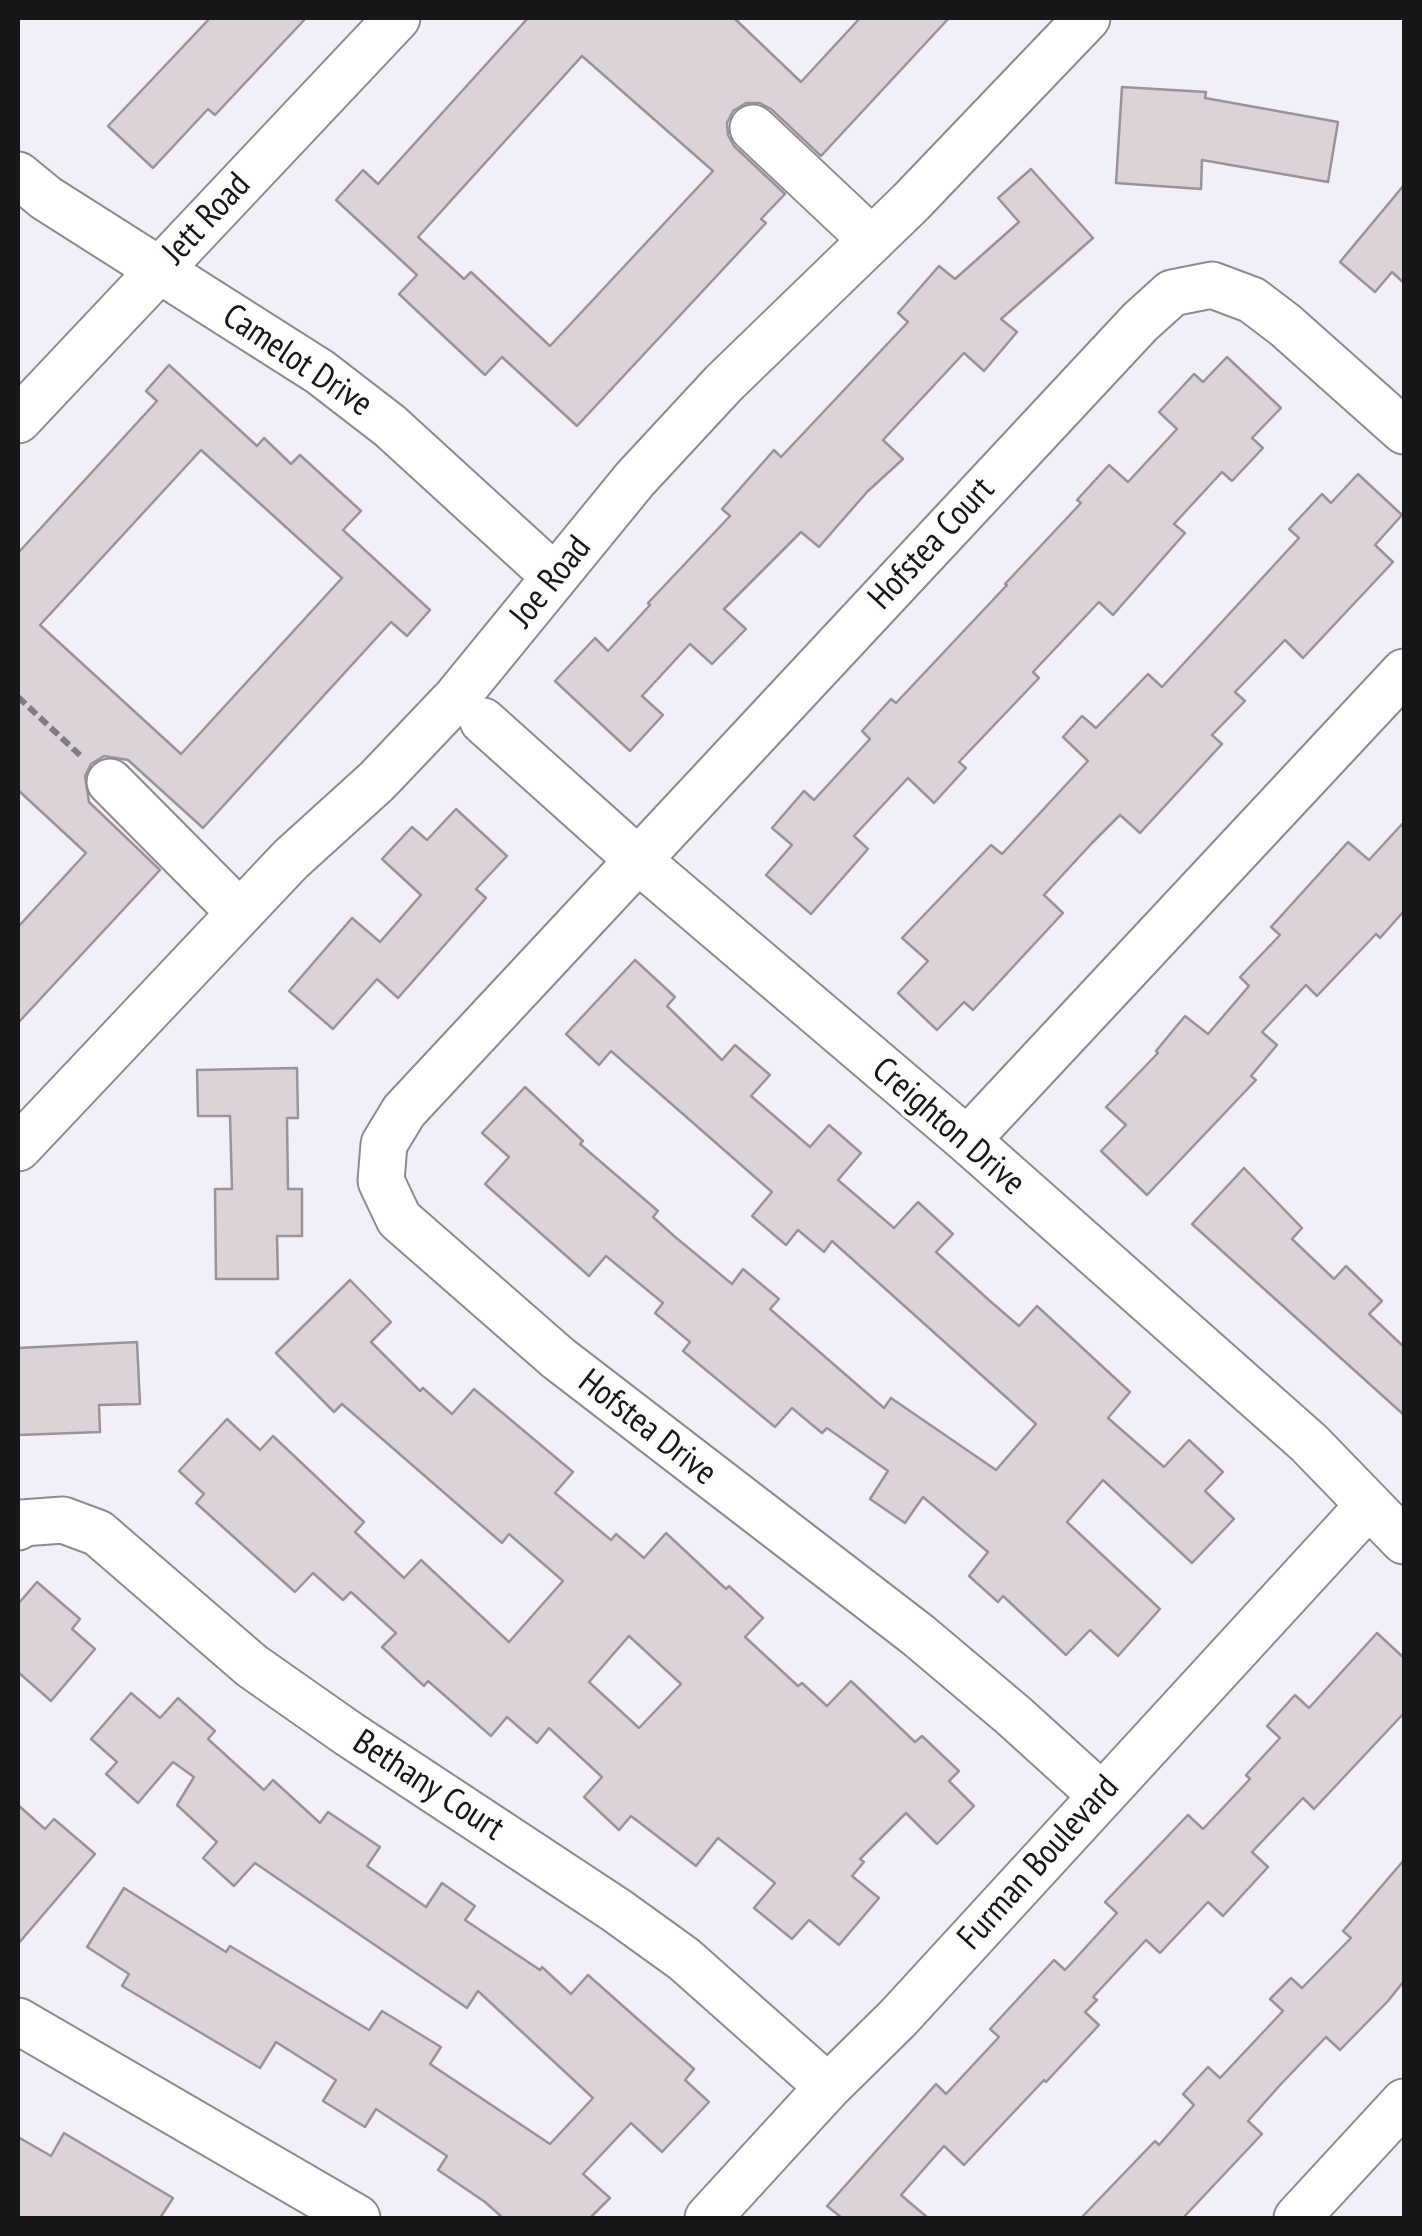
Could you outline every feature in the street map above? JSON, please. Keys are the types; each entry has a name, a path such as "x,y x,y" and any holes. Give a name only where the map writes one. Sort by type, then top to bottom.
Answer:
{"street":[{"name":"Jett Road","path":"18,420 397,18"},
{"name":"Joe Road","path":"18,1148 319,831 377,781 456,698 635,480 724,383 872,240 1088,18"},
{"path":"753,128 872,240"},
{"name":"Camelot Drive","path":"18,175 46,198 320,372 390,426 554,576"},
{"name":"Hofstea Court","path":"501,1008 1140,322 1172,293 1212,285 1252,300 1404,432"},
{"path":"967,1140 1404,672"},
{"name":"Creighton Drive","path":"484,722 638,860 967,1140 1308,1443 1404,1542"},
{"path":"110,782 240,913"},
{"name":"Hofstea Drive","path":"501,1008 404,1111 384,1144 381,1181 399,1219 604,1394 918,1635 1101,1795"},
{"name":"Furman Boulevard","path":"708,2218 828,2087 898,2018 1370,1505"},
{"name":"Bethany Court","path":"18,1527 22,1523 63,1520 98,1533 252,1666 684,1959 828,2087"},
{"path":"18,2020 357,2218"},
{"path":"1297,2218 1404,2102"}],"path":[{"path":"18,697 110,782"}],"building":[{"path":"210,18 306,18 215,115 208,109 153,168 108,126"},
{"path":"528,18 734,18 801,82 860,18 949,18 821,156 760,103 746,103 733,111 727,123 734,146 785,194 761,219 766,223 577,426 502,357 485,375 399,294 417,275 336,200 363,170 378,184","holes":["582,56 713,171 550,346 471,272 464,279 418,237"]},
{"path":"1122,87 1206,92 1205,98 1338,122 1328,182 1202,160 1201,189 1116,183"},
{"path":"1031,169 1093,238 1001,319 1017,332 984,371 964,353 883,440 903,459 867,492 819,547 801,532 724,609 746,629 712,664 690,644 642,696 663,715 630,751 555,681 595,638 608,651 730,516 722,509 774,450 781,457 908,322 898,313 939,266 955,279 1019,222 998,198"},
{"path":"1404,185 1404,283 1392,272 1375,292 1340,262"},
{"path":"1227,357 1281,408 1252,438 1263,448 1232,481 1222,472 1174,524 1185,533 1113,615 1099,602 1033,672 1039,678 959,762 966,768 934,803 908,778 854,836 868,849 811,914 766,875 792,845 772,828 804,791 814,800 870,739 862,731 891,699 896,703 1007,585 1081,503 1077,500 1109,465 1128,482 1177,429 1159,412 1194,374 1203,382"},
{"path":"169,365 257,446 264,438 291,464 300,455 361,511 343,530 430,610 407,636 391,622 203,828 128,760 104,756 91,764 85,776 89,802 160,870 18,1023 18,927 86,853 18,790 18,553 157,401 146,391","holes":["201,450 342,578 181,754 40,625"]},
{"path":"1358,474 1402,515 1375,545 1393,562 1303,658 1285,640 1235,692 1245,701 1212,735 1222,744 1140,833 1120,815 1092,843 1044,895 1063,913 973,1010 964,1002 937,1030 898,993 928,961 902,938 991,845 1002,854 1088,761 1063,737 1082,716 1096,728 1148,674 1162,687 1299,538 1289,529 1322,494 1331,503"},
{"path":"456,809 507,856 476,889 486,898 398,998 377,979 333,1029 289,991 352,918 380,942 421,895 382,859 412,827 427,840"},
{"path":"1404,822 1404,911 1380,938 1376,934 1317,996 1306,985 1262,1032 1277,1045 1251,1076 1256,1080 1147,1195 1101,1151 1126,1125 1106,1107 1158,1053 1185,1016 1208,1034 1249,986 1240,977 1280,935 1271,927 1348,842 1369,860"},
{"path":"635,960 675,997 667,1006 722,1060 735,1045 770,1075 751,1096 810,1147 829,1125 861,1153 838,1180 894,1228 918,1202 953,1234 936,1252 990,1301 1019,1326 1037,1306 1130,1392 1108,1418 1164,1467 1189,1440 1223,1472 1205,1491 1234,1519 1192,1563 1103,1480 1067,1522 1160,1609 1118,1656 1090,1630 1066,1655 1003,1596 998,1602 969,1576 988,1552 923,1497 905,1523 870,1499 888,1471 827,1428 822,1433 792,1408 775,1427 683,1351 690,1342 655,1313 663,1303 606,1256 589,1276 485,1184 509,1157 482,1133 525,1087 583,1141 580,1144 658,1211 653,1217 674,1236 732,1284 743,1269 779,1299 770,1309 884,1408 891,1398 996,1470 1036,1424 832,1241 824,1252 798,1230 786,1245 752,1216 772,1192 611,1051 599,1065 566,1034"},
{"path":"297,1068 298,1118 287,1118 288,1189 302,1189 302,1236 277,1236 278,1279 216,1279 215,1189 232,1189 230,1116 198,1116 197,1070"},
{"path":"1244,1168 1302,1228 1292,1239 1334,1279 1346,1266 1382,1301 1369,1314 1404,1347 1404,1415 1192,1224"},
{"path":"350,1280 391,1322 371,1342 420,1391 423,1388 452,1414 474,1389 573,1472 555,1493 611,1540 616,1534 644,1558 666,1533 763,1618 745,1637 798,1686 802,1683 827,1706 851,1681 915,1742 922,1736 959,1771 949,1781 974,1806 937,1844 906,1813 860,1859 864,1862 852,1876 879,1898 839,1945 809,1920 792,1939 754,1908 775,1883 718,1838 696,1866 631,1816 619,1830 584,1797 602,1777 549,1728 537,1743 507,1717 491,1736 428,1681 424,1686 382,1647 396,1633 351,1592 343,1600 313,1573 295,1592 196,1503 204,1494 179,1471 227,1419 260,1450 273,1436 364,1522 355,1532 404,1578 421,1560 509,1642 563,1581 509,1534 502,1543 342,1404 334,1412 276,1353","holes":["629,1636 681,1684 639,1728 589,1682"]},
{"path":"137,1342 140,1404 99,1405 100,1432 18,1435 18,1348"},
{"path":"37,1582 80,1619 72,1629 95,1649 51,1701 18,1672 18,1604"},
{"path":"1377,1633 1404,1658 1404,1713 1314,1809 1303,1798 1252,1852 1268,1867 1223,1916 1208,1902 1160,1953 1146,1940 1093,1997 1097,2000 1085,2012 1099,2025 1046,2082 964,2165 944,2146 901,2195 928,2218 842,2218 827,2206 936,2084 946,2094 999,2037 990,2029 1054,1960 1065,1970 1117,1913 1105,1902 1188,1815 1203,1829 1250,1779 1246,1775 1280,1738 1267,1726 1295,1695 1309,1708"},
{"path":"131,1693 160,1718 178,1698 215,1731 208,1739 264,1790 273,1780 320,1823 328,1812 380,1847 367,1866 426,1907 442,1883 475,1906 465,1920 540,1970 542,1967 571,1994 588,1975 694,2069 685,2080 709,2102 662,2152 631,2123 583,2174 610,2198 590,2218 503,2218 438,2170 447,2156 376,2109 365,2127 323,2101 336,2080 276,2042 260,2068 122,1986 129,1974 87,1947 124,1888 226,1952 230,1946 369,2030 382,2011 441,2047 430,2064 550,2144 593,2098 478,1991 467,2008 255,1863 234,1886 203,1858 217,1842 177,1805 194,1777 173,1762 138,1803 106,1774 117,1762 91,1739"},
{"path":"18,1805 45,1829 54,1819 95,1854 18,1944"},
{"path":"1404,1860 1404,1981 1388,2001 1340,2050 1326,2037 1281,2084 1248,2121 1262,2134 1183,2218 1081,2218 1155,2141 1159,2145 1194,2105 1183,2094 1208,2067 1220,2078 1283,2011 1270,1999 1291,1978 1302,1988 1351,1938 1343,1931"},
{"path":"64,2133 173,2198 160,2218 18,2218 18,2137 51,2156"}]}
